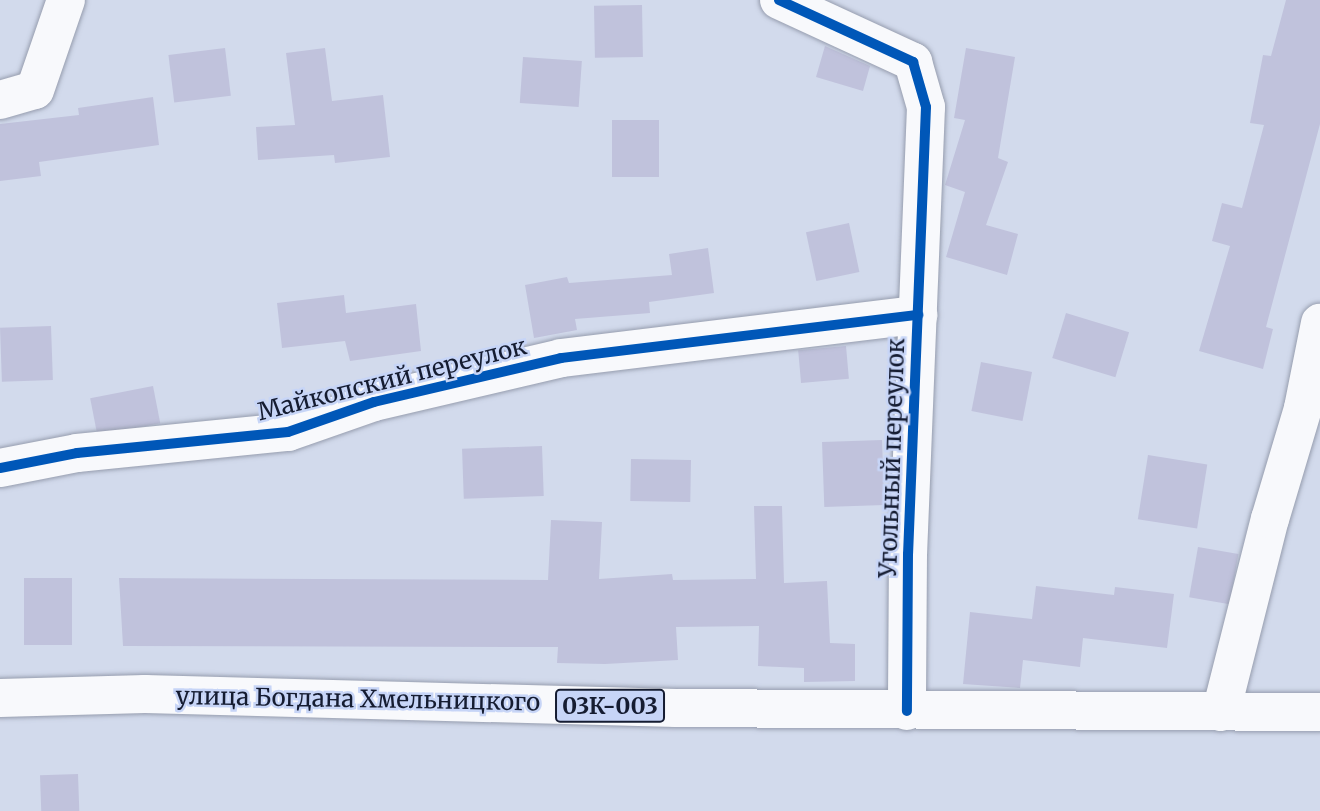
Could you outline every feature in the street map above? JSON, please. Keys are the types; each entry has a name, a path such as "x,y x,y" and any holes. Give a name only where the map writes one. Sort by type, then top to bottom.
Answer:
{"street":[{"path":"0,100 35,90 66,0"},
{"name":"Угольный переулок","path":"779,0 913,62 926,107 908,554 906,711"},
{"name":"Майкопский переулок","path":"0,468 77,453 288,432 374,401 561,358 918,315"},
{"path":"1221,712 1270,519 1303,408 1320,323"},
{"name":"улица Богдана Хмельницкого","path":"0,698 159,695 906,711 1221,712"},
{"name":"03К-003","path":"1221,712 1320,712"}],"building":[{"path":"1286,0 1320,0 1320,124 1266,327 1273,329 1263,369 1199,351 1230,246 1212,241 1222,203 1242,208 1264,125 1250,123 1263,55 1271,56"},
{"path":"642,5 643,57 595,58 594,6"},
{"path":"825,46 870,66 863,91 816,77"},
{"path":"225,48 231,96 174,103 168,55"},
{"path":"325,48 332,101 383,95 390,157 335,163 334,155 258,160 256,127 295,125 286,53"},
{"path":"966,48 1015,57 998,158 1008,162 986,225 1018,234 1007,275 946,257 965,192 945,185 965,120 954,118"},
{"path":"523,57 582,61 579,107 520,103"},
{"path":"153,97 159,145 39,162 41,176 0,181 0,124 79,115 78,108"},
{"path":"612,120 659,120 659,177 612,177"},
{"path":"849,223 859,272 816,281 806,232"},
{"path":"708,248 714,293 649,302 650,313 575,319 577,330 534,338 525,285 567,277 569,283 672,275 669,254"},
{"path":"344,295 346,313 416,304 421,351 350,361 345,341 282,348 277,303"},
{"path":"1066,313 1129,332 1115,377 1052,358"},
{"path":"51,326 53,380 2,382 0,328"},
{"path":"846,346 849,379 801,383 798,350"},
{"path":"981,362 1032,372 1023,421 971,411"},
{"path":"153,386 160,423 97,436 90,398"},
{"path":"882,440 884,505 824,507 822,442"},
{"path":"542,446 544,496 464,499 462,449"},
{"path":"1148,455 1207,464 1197,529 1138,519"},
{"path":"631,459 691,460 690,502 630,501"},
{"path":"754,506 782,506 784,583 827,581 830,643 855,644 855,681 804,682 804,668 758,666 759,626 676,627 678,660 605,664 557,663 558,647 123,646 119,578 548,580 551,520 602,522 599,579 672,574 673,580 756,579"},
{"path":"1198,547 1238,554 1230,604 1189,597"},
{"path":"24,578 72,578 72,645 24,645"},
{"path":"1036,586 1114,595 1115,587 1174,594 1167,648 1083,638 1080,667 1023,660 1020,688 963,684 970,612 1032,619"},
{"path":"78,774 79,811 41,811 40,775"}],"cycle path":[{"path":"779,0 913,62 926,107 908,554 907,711"},
{"path":"0,468 77,453 288,432 374,402 561,358 918,315"}]}
